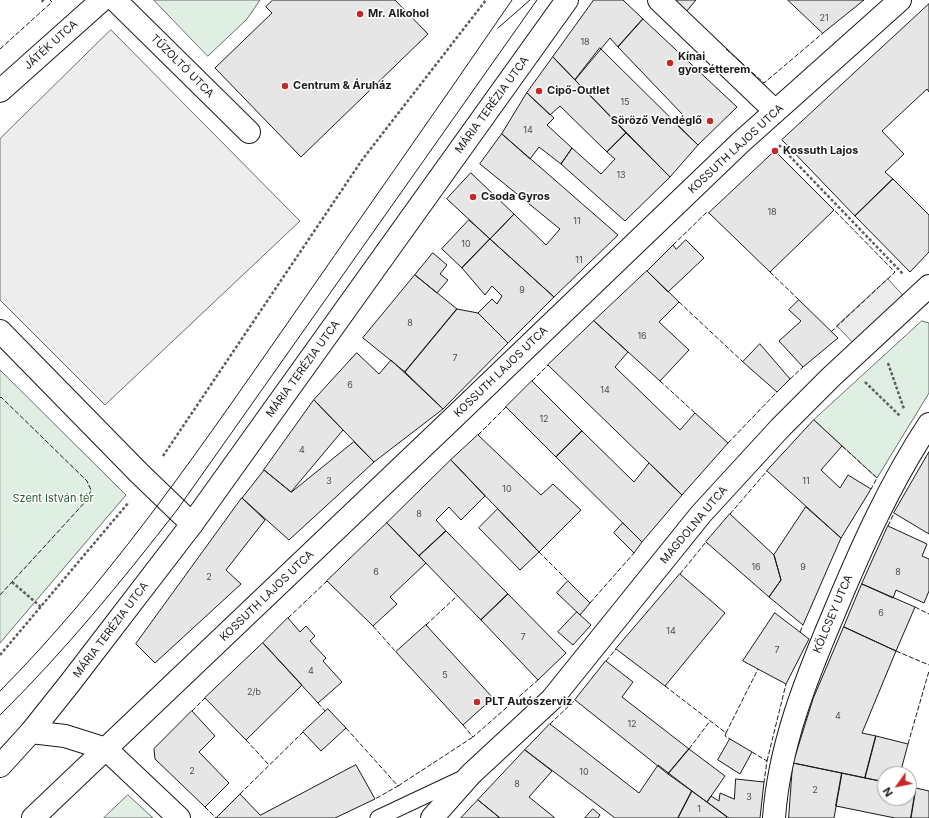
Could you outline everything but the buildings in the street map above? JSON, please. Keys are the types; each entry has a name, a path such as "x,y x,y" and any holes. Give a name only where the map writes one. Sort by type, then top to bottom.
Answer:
{"main road":[{"name":"JÁTÉK UTCA","path":"0,91 102,0"},
{"name":"TŰZOLTÓ UTCA","path":"115,0 249,132"},
{"name":"MÁRIA TERÉZIA UTCA","path":"31,732 192,524 567,0"},
{"path":"659,0 775,111"},
{"name":"KOSSUTH LAJOS UTCA","path":"33,818 741,142 900,0"},
{"name":"MAGDOLNA UTCA","path":"432,818 471,774 552,699 701,514 780,428 845,363 925,289"},
{"path":"0,331 147,481 192,524"},
{"name":"KÖLCSEY UTCA","path":"774,818 776,797 787,740 808,674 854,563 920,428"},
{"path":"0,766 31,732 65,736 106,749 179,818"}],"lane":[{"name":"MAGDOLNA UTCA","path":"378,818 471,774"}],"path":[{"path":"0,655 147,481 362,160 486,0"},
{"path":"776,142 925,289"},
{"path":"878,333 920,428"},
{"path":"845,363 920,428"},
{"path":"12,582 41,607"}],"green space":[{"path":"154,0 260,0 247,19 208,56"},
{"path":"922,321 929,323 929,393 877,478 814,420"},
{"name":"Szent István tér","path":"0,370 126,495 0,643"},
{"path":"128,795 153,818 104,818"}],"shaded area":[{"path":"111,30 300,221 105,405 0,300 0,139"},
{"path":"888,279 910,303 860,350 837,326"}],"tram line":[{"path":"0,691 75,609 145,522 243,387 512,0"},
{"path":"498,28 530,0"},
{"path":"0,715 24,691 92,616 177,510 537,0"}],"fence":[{"path":"0,49 52,2 50,0"},
{"path":"726,49 764,83 823,33"},
{"path":"831,332 895,272 834,210"},
{"path":"673,245 707,212 709,213"},
{"path":"770,272 799,300"},
{"path":"679,302 743,362"},
{"path":"532,381 548,365"},
{"path":"790,379 803,367"},
{"path":"660,381 695,413"},
{"path":"728,443 777,392"},
{"path":"0,398 1,397 87,481 91,490 87,500 0,595"},
{"path":"478,435 506,407"},
{"path":"842,446 877,478 871,489"},
{"path":"730,514 767,471"},
{"path":"888,526 894,513"},
{"path":"680,574 706,542"},
{"path":"539,552 568,581"},
{"path":"590,603 634,553"},
{"path":"288,618 327,581"},
{"path":"426,625 457,596"},
{"path":"915,607 929,614"},
{"path":"800,632 803,625"},
{"path":"373,626 396,652"},
{"path":"606,661 616,649"},
{"path":"896,651 929,665"},
{"path":"726,733 758,669"},
{"path":"908,744 929,671"},
{"path":"463,725 473,737 538,680"},
{"path":"767,761 786,684"},
{"path":"665,686 726,733 725,736 730,739"},
{"path":"192,711 205,698"},
{"path":"550,724 575,700"},
{"path":"318,703 325,711"},
{"path":"689,749 710,721"},
{"path":"346,728 398,786 375,799"},
{"path":"240,794 303,732"},
{"path":"398,786 473,737"},
{"path":"246,740 269,765"},
{"path":"752,752 767,761 764,782"},
{"path":"205,807 216,818"}],"place":[{"name":"Mr. Alkohol","path":"360,14"},
{"name":"Kínai gyorsétterem","path":"670,63"},
{"name":"Centrum & Áruház","path":"285,86"},
{"name":"Cipő-Outlet","path":"539,91"},
{"name":"Söröző Vendéglő","path":"710,121"},
{"name":"Kossuth Lajos","path":"775,151"},
{"name":"Csoda Gyros","path":"473,197"},
{"name":"PLT Autószerviz","path":"477,702"}]}
